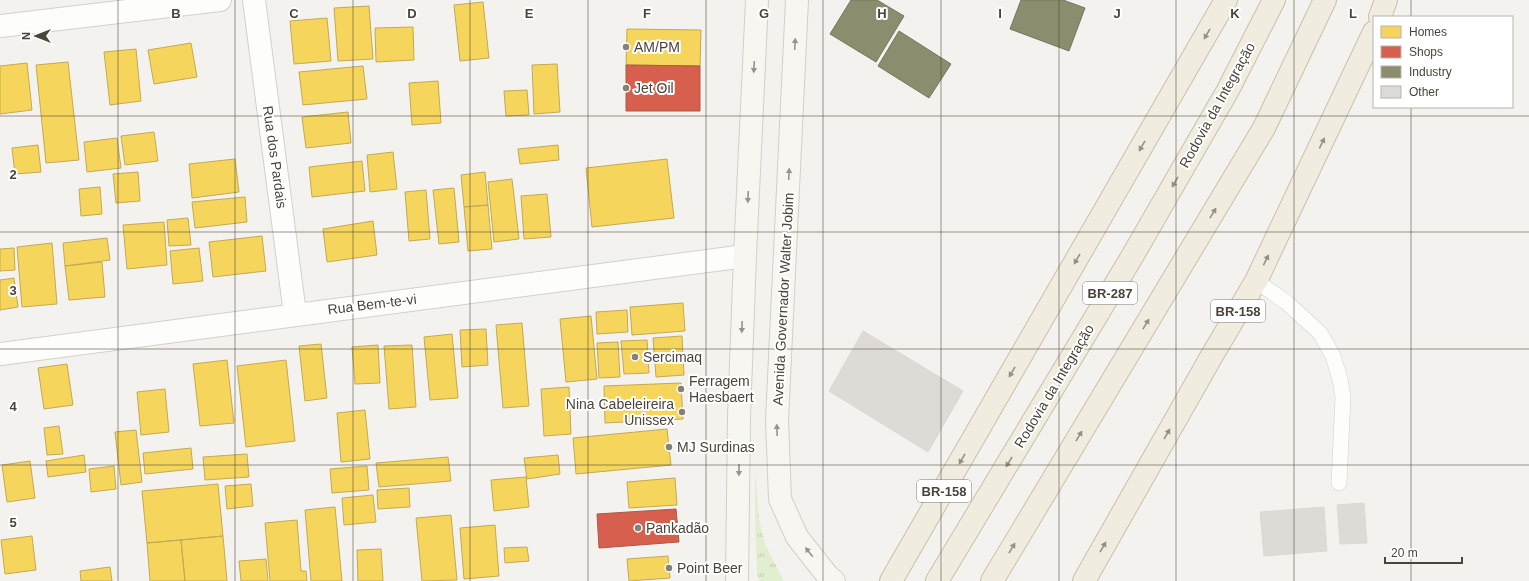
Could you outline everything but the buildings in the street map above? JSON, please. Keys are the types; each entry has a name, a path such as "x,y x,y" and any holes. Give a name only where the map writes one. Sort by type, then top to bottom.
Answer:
{"highway":[{"name":"BR-158","path":"891,581 1226,0"},
{"name":"Rodovia da Integração","path":"937,581 1133,255 1228,90 1274,0"},
{"name":"BR-287","path":"992,581 1264,128 1325,0"},
{"path":"1380,16 1386,0"},
{"name":"BR-158","path":"1084,581 1256,281 1373,34"}],"main road":[{"path":"737,581 739,417 757,0"},
{"name":"Avenida Governador Walter Jobim","path":"798,0 777,420 780,499 797,537 827,575 834,581"}],"street":[{"path":"0,26 220,0"},
{"name":"Rua dos Pardais","path":"254,0 295,314"},
{"name":"Rua Bem-te-vi","path":"0,354 745,256"}],"lane":[{"path":"1256,281 1286,302 1320,333 1334,356 1343,397 1339,483"}],"green space":[{"path":"755,468 759,519 765,544 784,581 759,581 757,573 755,521"}],"place":[{"name":"AM/PM","path":"626,47"},
{"name":"Jet Oil","path":"626,88"},
{"name":"Sercimaq","path":"635,357"},
{"name":"Ferragem Haesbaert","path":"681,389"},
{"name":"Nina Cabeleireira Unissex","path":"682,412"},
{"name":"MJ Surdinas","path":"669,447"},
{"name":"Pankadão","path":"638,528"},
{"name":"Point Beer","path":"669,568"}]}
